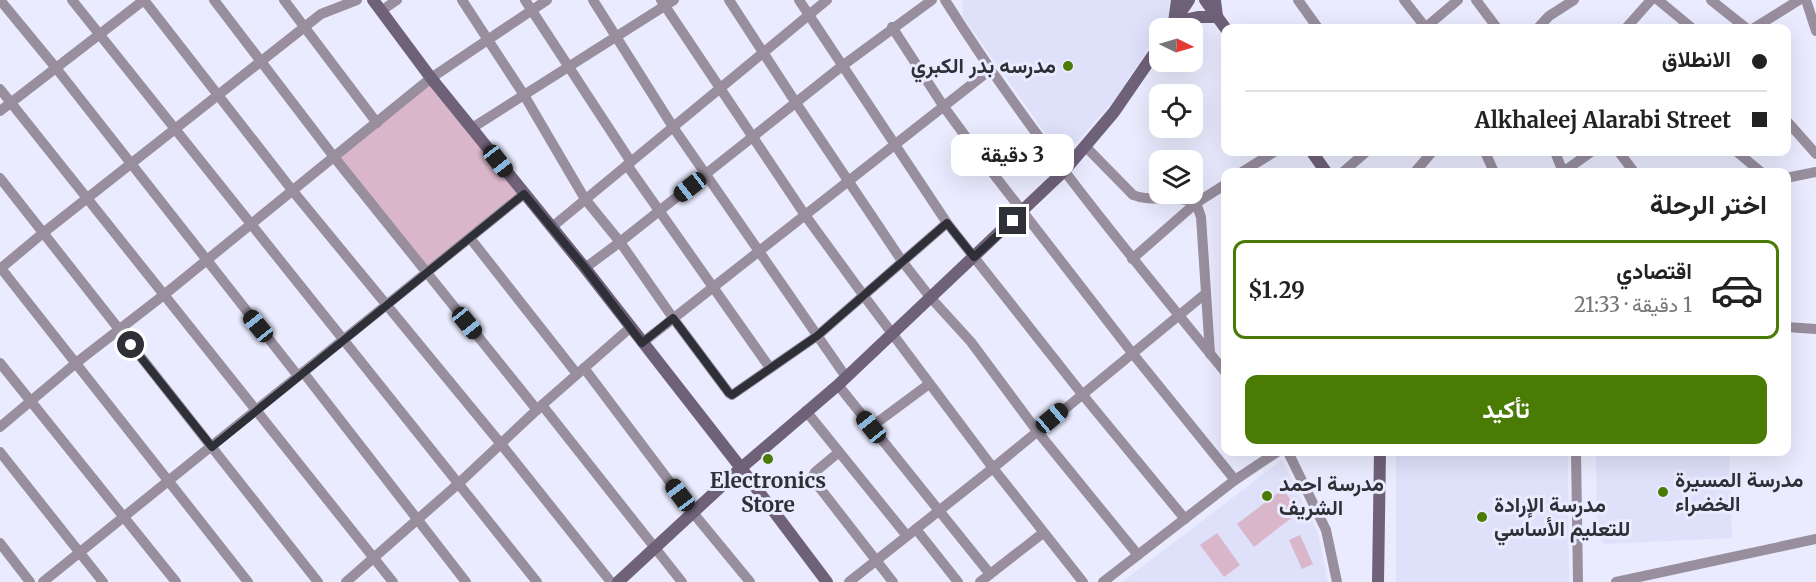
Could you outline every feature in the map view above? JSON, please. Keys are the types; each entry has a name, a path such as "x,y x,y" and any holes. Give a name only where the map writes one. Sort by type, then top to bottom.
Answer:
{"main road":[{"path":"373,0 431,78 585,268 741,468 826,582"},
{"path":"1174,18 1177,0"},
{"path":"1177,18 1189,0"},
{"path":"1205,0 1222,24"},
{"path":"1215,0 1216,16"},
{"path":"1195,18 1216,16"},
{"path":"618,582 741,468 842,381 1023,212 1086,147 1114,112 1149,61"},
{"path":"1378,582 1380,456"}],"street":[{"path":"0,0 466,582"},
{"path":"72,0 537,582"},
{"path":"0,111 144,0 385,306 501,444 611,582"},
{"path":"214,0 334,157 427,273 540,407 682,582"},
{"path":"284,0 377,123"},
{"path":"248,582 0,268 303,27 321,14 357,0"},
{"path":"381,11 397,0"},
{"path":"462,0 525,95 585,199 620,242 673,318 732,395 817,336 947,223"},
{"path":"525,0 659,211 770,368"},
{"path":"0,427 76,363 165,294 431,78 547,0"},
{"path":"593,0 673,127 817,336 871,427 990,574"},
{"path":"729,0 902,261 930,297 971,342 1037,431 1138,555"},
{"path":"799,0 947,223 1082,394 1185,519"},
{"path":"552,227 827,0"},
{"path":"585,268 892,27 932,0"},
{"path":"945,0 990,70 1064,171 1132,259 1221,367"},
{"path":"1298,0 1315,24"},
{"path":"1404,0 1422,24"},
{"path":"1430,24 1458,0"},
{"path":"1476,0 1494,24"},
{"path":"1542,24 1562,0"},
{"path":"1549,16 1574,0"},
{"path":"1630,24 1651,0"},
{"path":"1658,0 1687,24"},
{"path":"1711,0 1741,24"},
{"path":"1760,24 1799,0"},
{"path":"1806,0 1816,31"},
{"path":"472,128 667,2 752,138 805,215 929,384 1083,582"},
{"path":"892,27 944,107 1023,212 1133,354 1235,480"},
{"path":"642,343 990,70"},
{"path":"0,89 393,582"},
{"path":"1791,126 1816,154"},
{"path":"1086,147 1133,195 1149,198"},
{"path":"1248,168 1268,156"},
{"path":"1348,168 1361,156"},
{"path":"1418,168 1429,156"},
{"path":"1569,168 1585,156"},
{"path":"1742,156 1756,168"},
{"path":"1791,177 1816,172"},
{"path":"0,178 318,582"},
{"path":"1203,199 1221,187"},
{"path":"43,582 524,194"},
{"path":"1132,259 1195,204"},
{"path":"1196,204 1201,217 1210,355"},
{"path":"470,238 581,371 750,582"},
{"path":"849,582 993,468 1205,294"},
{"path":"346,582 631,327"},
{"path":"1791,327 1816,329"},
{"path":"0,363 176,582"},
{"path":"871,427 929,384"},
{"path":"806,411 839,452 958,582"},
{"path":"0,452 103,582"},
{"path":"839,452 815,472 812,478 893,582"},
{"path":"1103,582 1235,480 1270,456"},
{"path":"1289,456 1326,530 1337,582"},
{"path":"1576,456 1578,582"},
{"path":"980,582 1043,533"},
{"path":"1616,582 1816,539"},
{"path":"0,543 30,582"}],"shaded area":[{"name":"مدرسه بدر الكبري","path":"962,0 1170,0 1169,18 1149,18 1149,47 1115,99 1063,158 963,17"},
{"path":"431,78 524,195 427,273 335,157"},
{"name":"مدرسة الإرادة للتعليم الأساسي","path":"1396,456 1568,456 1569,582 1396,582"},
{"name":"مدرسة المسيرة الخضراء","path":"1596,456 1729,456 1732,538 1604,544 1597,533"},
{"name":"مدرسة احمد الشريف","path":"1282,460 1318,533 1328,582 1122,582"},
{"path":"1283,489 1299,512 1254,547 1237,524"},
{"path":"1217,533 1240,565 1224,577 1200,545"},
{"path":"1300,535 1313,564 1302,569 1289,540"}],"place":[{"name":"مدرسه بدر الكبري","path":"1068,66"},
{"name":"Electronics Store","path":"768,459"},
{"name":"مدرسة المسيرة الخضراء","path":"1663,492"},
{"name":"مدرسة احمد الشريف","path":"1267,496"},
{"name":"مدرسة الإرادة للتعليم الأساسي","path":"1482,517"}],"route":[{"path":"131,345 212,447 524,194 585,268 642,343 673,318 732,395 817,336 947,223 974,257 1013,221"}]}
